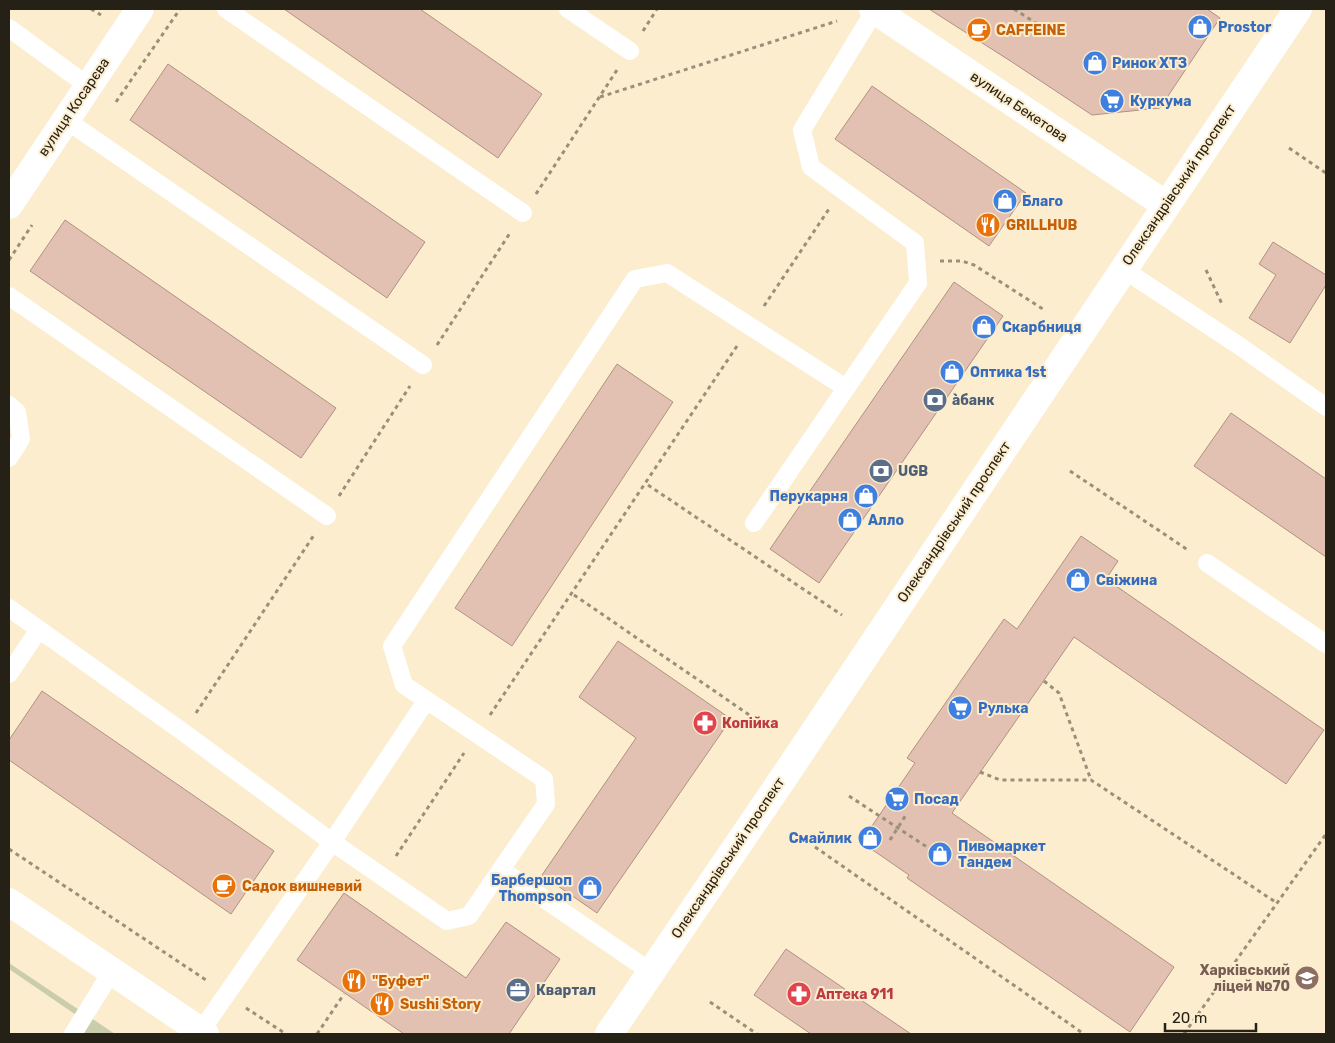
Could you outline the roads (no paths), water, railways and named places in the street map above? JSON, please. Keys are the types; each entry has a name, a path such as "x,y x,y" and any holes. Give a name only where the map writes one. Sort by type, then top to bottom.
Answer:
{"main road":[{"name":"вулиця Косарєва","path":"9,205 140,9"},
{"name":"вулиця Бекетова","path":"874,9 1166,205"},
{"name":"Олександрівський проспект","path":"609,1034 786,774 1298,9"},
{"path":"9,902 203,1033"}],"lane":[{"path":"226,9 523,214"},
{"path":"568,9 630,51"},
{"path":"754,523 918,283 916,243 811,167 802,130 874,9"},
{"path":"9,28 88,86"},
{"path":"66,120 424,366"},
{"path":"1123,269 1241,347 1326,407"},
{"path":"9,608 38,631 183,732 332,842 447,921 469,916 546,804 544,779 404,685 392,646 635,279 668,273 846,388"},
{"path":"9,296 327,516"},
{"path":"9,405 17,412 22,439 9,458"},
{"path":"1207,562 1326,644"},
{"path":"9,674 38,631"},
{"path":"203,1033 227,994 332,842 426,700"},
{"path":"502,870 651,972"},
{"path":"73,1034 112,971"}],"place":[{"name":"Prostor","path":"1200,27"},
{"name":"CAFFEINE","path":"979,30"},
{"name":"Ринок ХТЗ","path":"1095,63"},
{"name":"Куркума","path":"1112,101"},
{"name":"Благо","path":"1005,201"},
{"name":"GRILLHUB","path":"988,225"},
{"name":"Скарбниця","path":"984,327"},
{"name":"Оптика 1st","path":"952,372"},
{"name":"а̀банк","path":"935,400"},
{"name":"UGB","path":"881,471"},
{"name":"Перукарня","path":"866,496"},
{"name":"Алло","path":"850,520"},
{"name":"Свіжина","path":"1078,580"},
{"name":"Рулька","path":"960,708"},
{"name":"Копійка","path":"705,723"},
{"name":"Посад","path":"897,799"},
{"name":"Смайлик","path":"870,838"},
{"name":"Пивомаркет Тандем","path":"940,854"},
{"name":"Садок вишневий","path":"224,886"},
{"name":"Барбершоп Thompson","path":"590,888"},
{"name":"Харківський ліцей №70","path":"1307,978"},
{"name":"\"Буфет\"","path":"354,981"},
{"name":"Квартал","path":"518,990"},
{"name":"Аптека 911","path":"799,994"},
{"name":"Sushi Story","path":"382,1004"}]}
